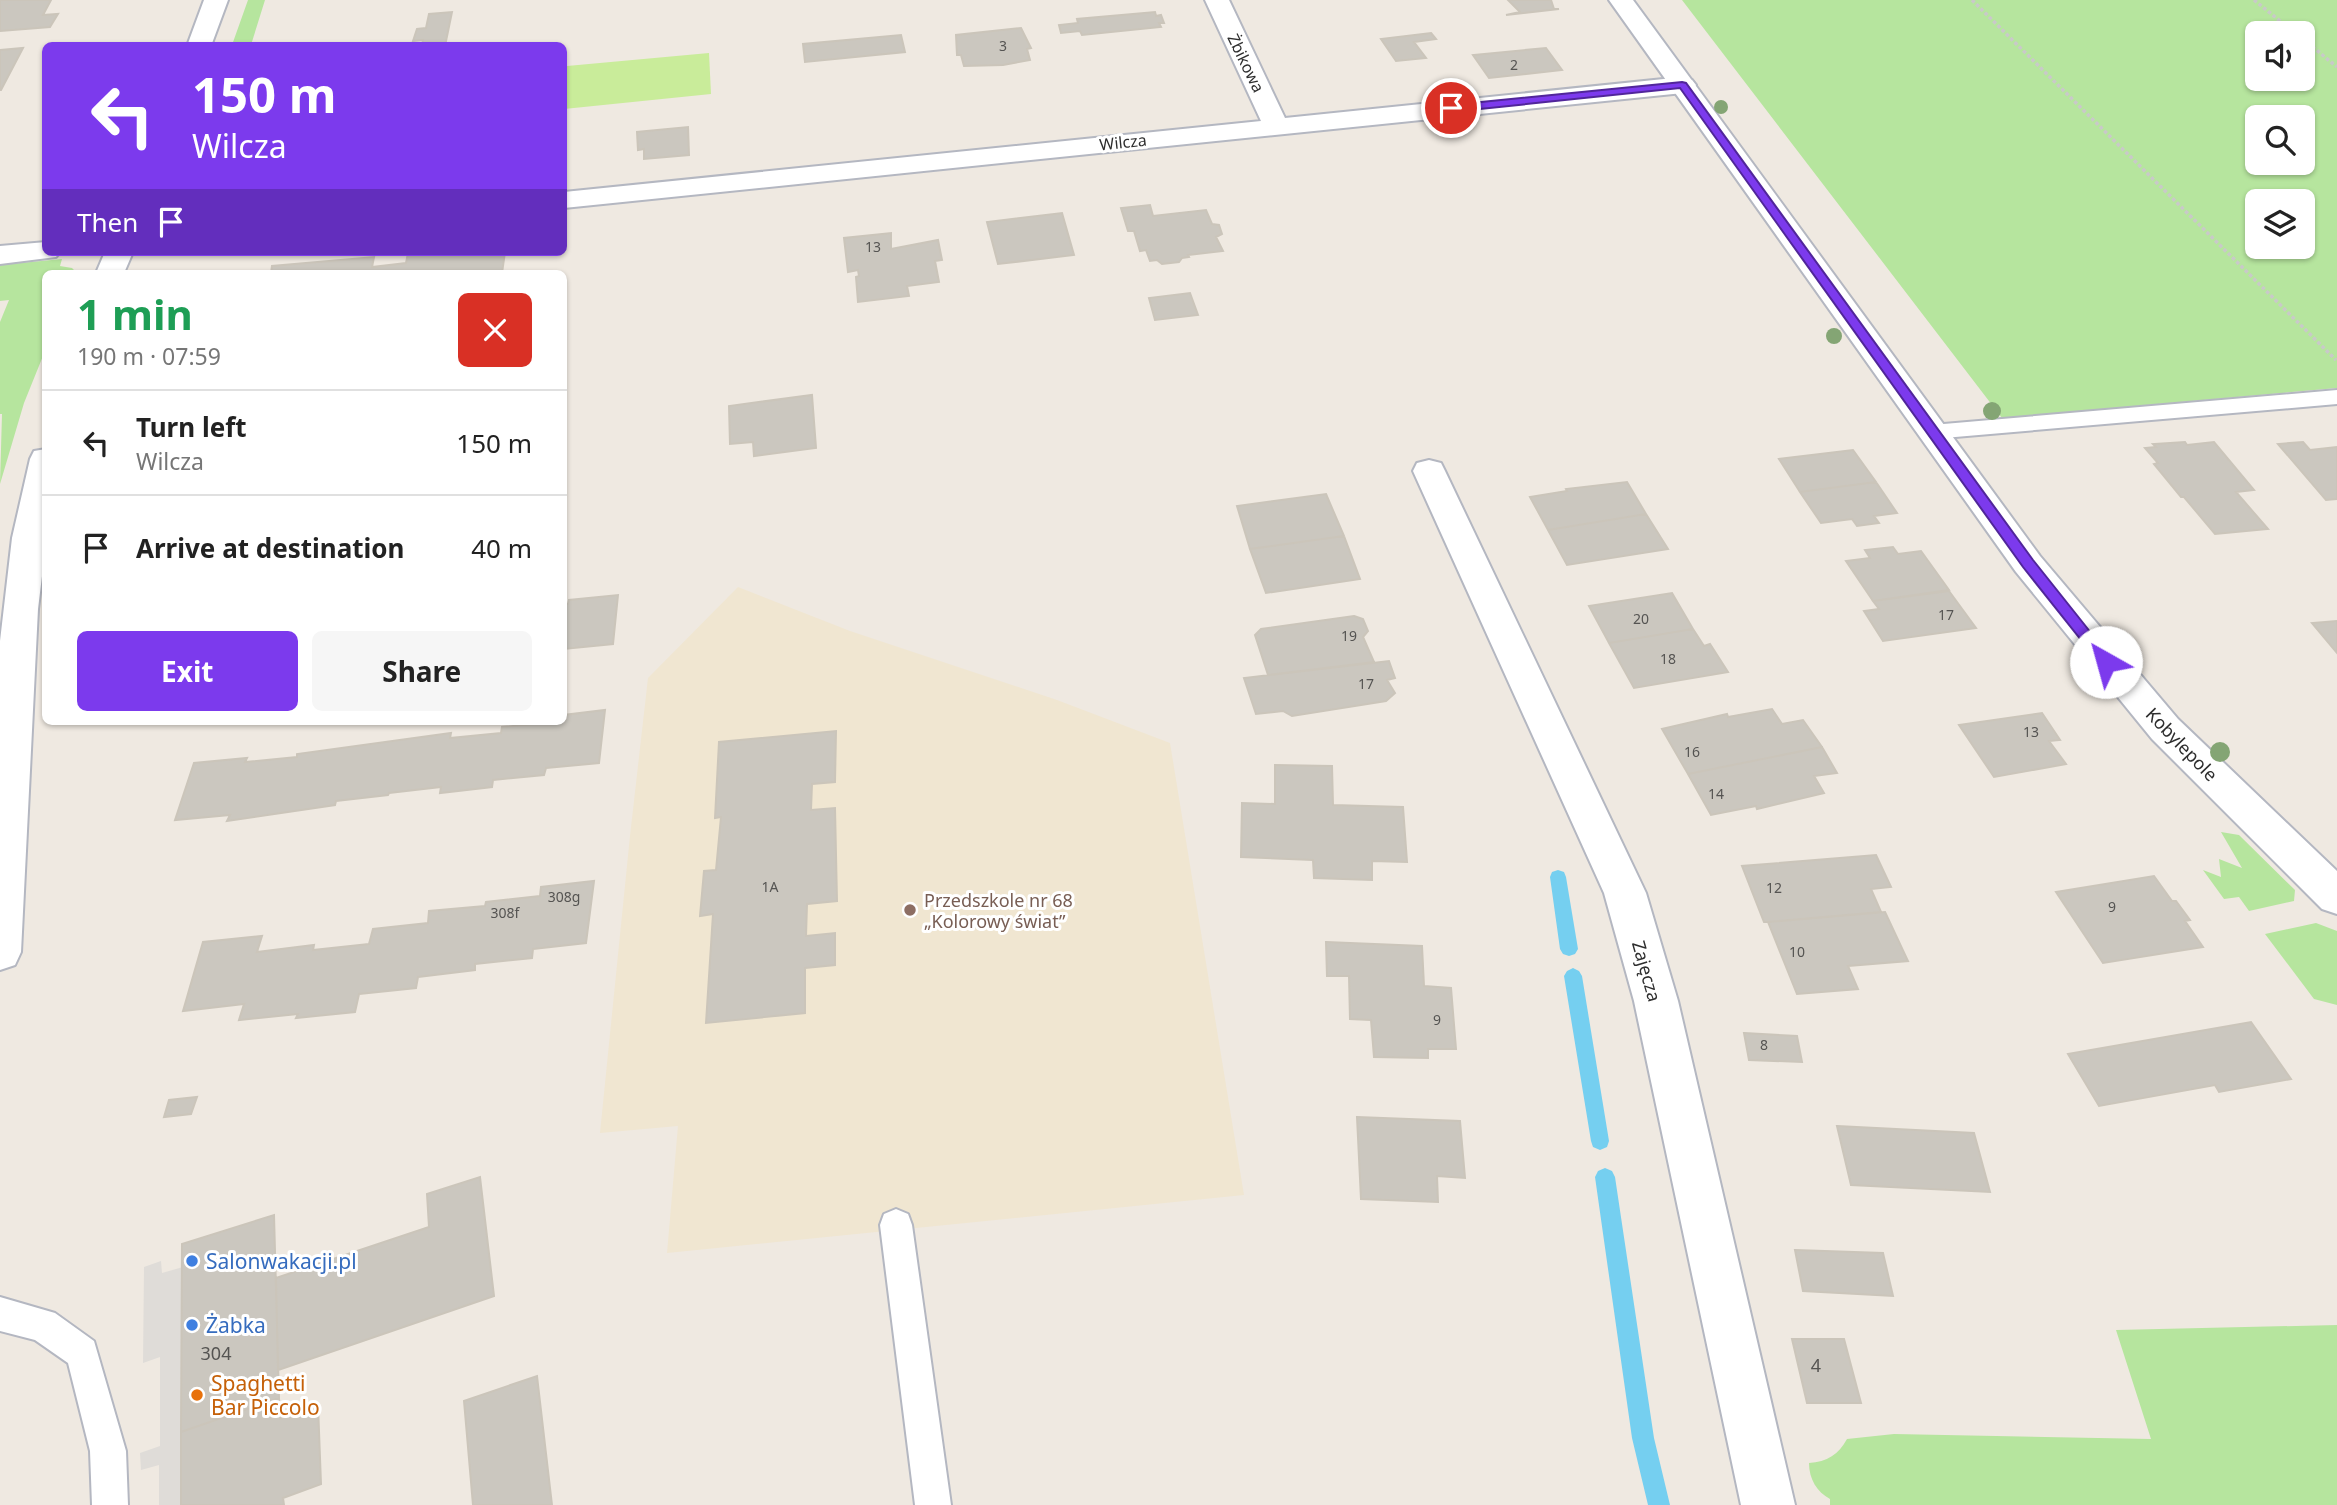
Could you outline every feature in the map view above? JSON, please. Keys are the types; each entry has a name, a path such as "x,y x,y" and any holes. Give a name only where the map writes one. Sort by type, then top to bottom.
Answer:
{"street":[{"path":"200,42 216,0"},
{"name":"Żbikowa","path":"1217,0 1276,126"},
{"name":"Kobylepole","path":"1621,0 2028,564 2106,662 2165,729 2337,897"},
{"name":"Wilcza","path":"567,200 1682,85"},
{"path":"0,255 42,251"},
{"name":"Zajęcza","path":"1429,471 1625,893 1656,1001 1768,1505"},
{"path":"0,952 5,768 29,538 42,478"}],"lane":[{"path":"1932,432 2337,397"},
{"path":"896,1225 933,1505"},
{"path":"0,1314 43,1325 82,1353 108,1451 110,1505"}],"path":[{"path":"1972,0 2337,361"},
{"path":"2254,0 2280,21"},
{"path":"2315,49 2337,66"}],"shaded area":[{"name":"Przedszkole nr 68 „Kolorowy świat”","path":"738,587 850,631 1057,700 1170,743 1244,1195 667,1253 678,1126 600,1133 630,836 648,678"},
{"path":"161,1261 162,1273 183,1267 181,1505 159,1505 159,1465 141,1470 140,1453 160,1446 160,1357 143,1363 144,1267"}],"green space":[{"path":"248,0 265,0 252,42 233,42"},
{"path":"1682,0 2337,0 2337,388 2002,418"},
{"path":"709,53 711,94 567,109 567,66"},
{"path":"62,259 60,266 74,270 42,270 42,358 24,403 0,484 0,322 9,300 0,301 0,265"},
{"path":"2221,832 2239,835 2295,890 2294,901 2249,911 2239,897 2224,899 2203,870 2221,877 2219,859 2242,868"},
{"path":"2316,923 2337,931 2337,1005 2314,999 2265,934"},
{"path":"2337,1325 2337,1505 1830,1505 1830,1499 1818,1489 1810,1474 1809,1463 1832,1456 1847,1439 1894,1434 2151,1439 2116,1330"}],"building":[{"path":"0,0 51,0 43,15 58,14 50,27 0,31"},
{"path":"1508,0 1551,0 1554,9 1559,9 1506,15 1520,12"},
{"path":"452,12 446,42 413,41 417,29 426,28 429,14"},
{"path":"1155,12 1156,16 1161,15 1164,23 1159,23 1161,27 1082,35 1080,31 1061,33 1059,25 1078,23 1077,19"},
{"path":"1021,28 1031,48 1027,49 1030,60 1003,65 964,66 961,55 957,55 956,35"},
{"path":"1431,33 1436,39 1414,42 1426,58 1396,61 1381,39"},
{"path":"901,35 905,52 805,62 803,44"},
{"path":"23,48 1,90 0,90 0,50"},
{"path":"1546,48 1562,70 1489,78 1473,55"},
{"path":"688,127 689,155 644,159 644,149 638,150 637,132"},
{"path":"1150,205 1153,216 1206,210 1212,224 1219,225 1222,234 1216,237 1223,251 1188,255 1189,257 1182,258 1179,262 1162,264 1157,260 1150,261 1146,250 1140,251 1134,231 1128,231 1121,208"},
{"path":"1062,213 1074,255 998,264 987,222"},
{"path":"891,233 891,249 938,240 942,260 935,261 939,282 907,286 909,296 858,302 858,270 848,272 844,238"},
{"path":"407,256 504,256 502,270 271,270 272,266 374,257 372,267 406,263"},
{"path":"1190,293 1198,315 1155,320 1149,298"},
{"path":"812,395 816,448 754,456 753,442 730,444 729,406"},
{"path":"2185,442 2187,445 2214,442 2254,490 2236,492 2268,529 2215,534 2154,464 2158,463 2145,448 2156,447 2153,444"},
{"path":"2303,442 2310,450 2337,447 2337,499 2326,500 2278,444"},
{"path":"1853,450 1876,482 1800,492 1779,459"},
{"path":"1627,482 1646,514 1548,530 1530,497 1567,491 1566,489"},
{"path":"1876,482 1897,513 1874,516 1879,523 1857,526 1852,519 1821,523 1800,492"},
{"path":"1326,494 1344,536 1250,549 1237,506"},
{"path":"1646,514 1668,549 1567,565 1548,530"},
{"path":"1344,536 1360,579 1266,593 1250,549"},
{"path":"1893,547 1898,554 1921,551 1949,590 1873,601 1846,561 1870,558 1865,550"},
{"path":"1949,591 1976,628 1883,641 1864,611 1879,609 1873,601"},
{"path":"1672,593 1693,629 1609,643 1589,606"},
{"path":"618,595 613,644 567,649 569,600"},
{"path":"1354,616 1363,619 1368,631 1363,637 1374,662 1268,675 1255,635 1261,629"},
{"path":"2337,621 2337,653 2312,623"},
{"path":"1693,629 1704,646 1710,644 1728,672 1634,688 1609,643"},
{"path":"1389,661 1395,678 1387,680 1395,693 1386,701 1292,716 1283,711 1256,714 1244,678"},
{"path":"1772,709 1782,724 1803,720 1822,747 1688,774 1662,729 1727,714 1728,717"},
{"path":"605,710 599,763 546,768 544,775 493,780 492,787 440,793 441,787 389,793 336,801 335,805 227,821 230,815 175,820 194,763 297,757 297,754 451,733 450,738 501,733 502,727 567,725 567,715"},
{"path":"2042,713 2060,740 2049,741 2066,764 1994,777 1959,725"},
{"path":"836,731 835,782 812,784 811,810 835,808 837,901 807,904 806,936 835,933 835,965 805,968 805,1013 706,1023 713,914 700,916 704,871 716,870 721,817 715,818 719,742"},
{"path":"1822,747 1837,773 1814,776 1824,793 1757,809 1756,806 1711,815 1688,774"},
{"path":"1275,765 1332,766 1333,805 1403,807 1407,862 1372,861 1372,880 1314,878 1313,860 1241,857 1242,803 1275,804"},
{"path":"1876,855 1891,887 1871,889 1881,912 1768,922 1764,922 1742,866"},
{"path":"2154,876 2190,920 2185,921 2203,947 2103,963 2056,892"},
{"path":"594,881 586,943 533,949 532,958 475,964 475,970 418,977 416,988 359,994 355,1012 239,1020 244,1004 183,1011 203,942 262,936 257,952 314,945 313,950 369,944 373,929 428,923 429,911 485,906 486,902 540,896 541,887"},
{"path":"1885,912 1908,961 1848,966 1858,989 1797,994 1768,922"},
{"path":"1326,942 1422,946 1424,986 1451,988 1456,1049 1428,1049 1428,1058 1374,1057 1371,1020 1350,1019 1349,976 1327,976"},
{"path":"2251,1022 2291,1079 2219,1092 2215,1085 2099,1106 2068,1054"},
{"path":"1744,1033 1797,1036 1802,1062 1749,1060"},
{"path":"197,1097 191,1114 164,1117 169,1100"},
{"path":"1357,1117 1460,1121 1465,1178 1437,1176 1438,1202 1361,1199"},
{"path":"1837,1126 1974,1133 1990,1192 1851,1185"},
{"path":"480,1177 494,1296 278,1370 276,1278 429,1227 427,1194"},
{"path":"274,1215 279,1398 181,1432 182,1244"},
{"path":"1795,1250 1883,1253 1893,1296 1803,1291"},
{"path":"1792,1339 1844,1339 1861,1403 1807,1403"},
{"path":"537,1376 552,1505 473,1505 464,1401"},
{"path":"279,1398 280,1418 318,1405 321,1484 283,1498 284,1505 181,1505 181,1432"}],"waterway":[{"path":"1558,877 1569,949"},
{"path":"1573,976 1600,1141"},
{"path":"1605,1177 1643,1438 1659,1505"}],"place":[{"name":"Przedszkole nr 68 „Kolorowy świat”","path":"910,910"},
{"name":"Salonwakacji.pl","path":"192,1261"},
{"name":"Żabka","path":"192,1325"},
{"name":"Spaghetti Bar Piccolo","path":"197,1395"}],"route":[{"path":"1451,108 1682,85 2028,564 2106,662"}]}
